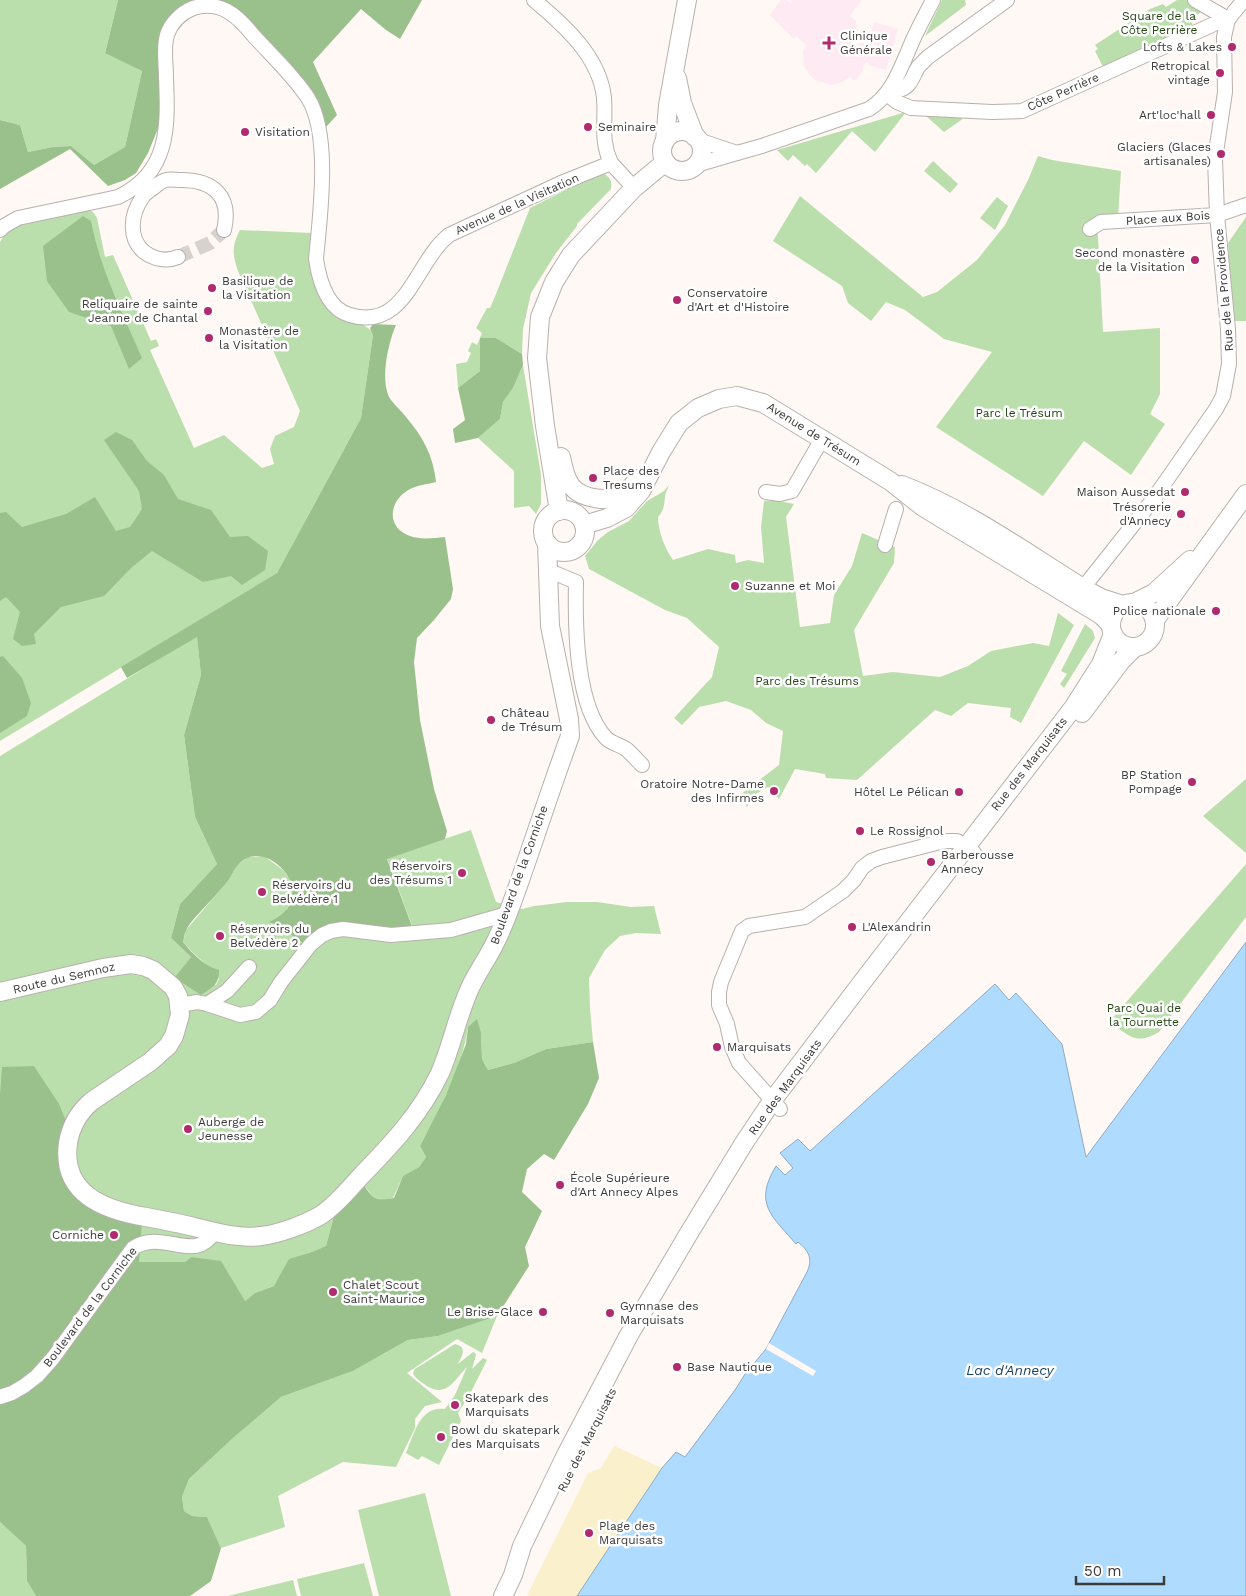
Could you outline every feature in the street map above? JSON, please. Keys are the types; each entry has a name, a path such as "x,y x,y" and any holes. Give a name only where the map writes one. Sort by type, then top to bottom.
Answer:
{"main road":[{"path":"676,62 678,89 689,124 701,146 702,153 701,158 691,170 677,171 671,168 666,163 662,148 665,140 668,105 687,0"},
{"path":"665,140 674,133 680,132 686,132 697,138"},
{"path":"559,511 545,426 537,358 540,317 554,282 571,255 634,188 666,163"},
{"name":"Avenue de Trésum","path":"584,525 607,518 626,508 642,491 661,452 679,423 698,408 719,399 737,396 763,403 890,481 923,508 1102,615 1112,630"},
{"path":"545,426 560,454 566,478 572,488 585,495 596,499 617,497 626,492 641,476 651,473"},
{"name":"Avenue de Trésum","path":"890,481 958,510 1101,598 1129,604"},
{"path":"1155,620 1246,494"},
{"path":"567,510 574,513 584,525 582,541 570,551 557,551 547,543 544,535 543,527 546,520 552,514 559,511 567,510"},
{"path":"1129,604 1148,608 1155,620 1155,632 1152,638 1144,645 1134,648 1121,645 1112,630 1114,614 1129,604 1154,593 1211,541"},
{"name":"Boulevard de la Corniche","path":"214,1232 262,1236 312,1220 323,1214 338,1201 411,1122 439,1074 470,987 495,944 507,914 570,736 569,720 550,626 547,543"},
{"name":"Boulevard de la Corniche","path":"550,591 564,559 570,551"},
{"name":"Rue des Marquisats","path":"971,849 1072,708 1101,664 1112,630"},
{"name":"Rue des Marquisats","path":"503,1596 513,1575 522,1546 566,1455 630,1335 744,1143 776,1105 971,849 1119,664 1134,648"},
{"name":"Route du Semnoz","path":"0,992 103,968 131,964 143,966 160,975 173,987 180,1005"},
{"path":"180,1005 178,1026 168,1046 150,1062 83,1108 76,1118 67,1152 69,1166 72,1178 79,1188 98,1203 112,1210 214,1232"}],"street":[{"path":"534,0 588,55 602,83 606,150 611,163 634,188"},
{"path":"696,165 762,146 876,105 890,89 904,65 912,42 932,0"},
{"path":"890,89 907,87 919,67 928,57 1007,0"},
{"path":"1195,0 1237,9"},
{"name":"Avenue de la Visitation","path":"0,230 18,218 118,197 132,190 145,179 163,147 166,135 168,108 165,47 170,29 174,23 191,9 211,4 219,5 229,11 246,26 296,82 308,99 315,115 322,161 316,259 321,284 329,298 347,315 361,318 380,317 394,309 420,275 439,243 449,235 561,183 611,163"},
{"name":"Côte Perrière","path":"890,89 897,102 911,108 992,112 1022,111 1214,24 1237,9"},
{"name":"Rue de la Providence","path":"1083,588 1148,506 1216,410 1223,396 1229,364 1228,329 1217,215 1215,159 1226,92 1224,37 1237,9"},
{"path":"697,138 737,152"},
{"path":"178,257 161,260 145,253 138,246 133,230 133,214 142,197 164,180 190,180 210,185 222,198 227,215 224,230"},
{"name":"Place aux Bois","path":"1090,230 1101,222 1217,215 1246,205"},
{"path":"766,492 780,494 792,491 822,439"},
{"path":"886,544 896,509"},
{"path":"557,574 576,582 575,614 582,687 589,710 605,737 612,743 624,748 642,765"},
{"path":"1052,585 1070,589 1083,588"},
{"path":"776,1105 739,1063 732,1047 727,1024 720,1006 721,982 742,931 748,926 805,917 843,891 862,868 876,859 944,841 957,841 971,849"},
{"path":"180,1005 197,1002 240,1015 256,1012 270,1000 280,982 311,944 322,935 331,931 343,929 391,936 451,930 507,914"},
{"path":"207,1004 226,991 249,967"},
{"name":"Boulevard de la Corniche","path":"0,1397 12,1393 37,1376 53,1358 133,1248 140,1243 149,1241 161,1241 190,1247 198,1246 205,1243 214,1232"}],"shaded area":[{"name":"Clinique Générale","path":"781,0 791,3 790,0 862,0 850,16 856,21 857,27 850,36 856,45 869,40 874,22 898,29 886,70 868,65 869,63 865,62 862,72 855,81 850,77 842,82 831,85 815,80 808,73 804,65 803,52 806,45 796,36 794,39 770,15"}],"green space":[{"path":"0,0 118,0 105,52 142,71 125,147 94,165 71,146 28,152 20,125 0,120"},
{"path":"118,0 194,0 178,9 165,23 158,41 159,126 148,153 136,173 125,180 108,186 70,149 0,189 0,120 20,125 28,152 71,146 94,165 125,147 142,71 105,53"},
{"path":"215,0 422,0 400,39 361,9 313,62 337,115 326,127 321,126 305,90"},
{"path":"942,0 965,0 966,5 925,36"},
{"name":"Square de la Côte Perrière","path":"1177,0 1186,0 1204,10 1191,19 1193,27 1104,69 1095,51 1098,49 1095,45 1150,9 1163,4 1166,7"},
{"path":"906,112 875,152 852,131 816,173 807,164 805,166 793,155 788,161 777,150"},
{"path":"925,115 964,118 944,132"},
{"name":"Parc le Trésum","path":"1038,156 1121,171 1118,217 1097,218 1103,332 1160,328 1160,394 1150,414 1165,424 1131,475 1084,441 1043,496 936,427 992,352 944,339 905,310 886,302 871,321 848,303 842,286 773,241 800,196 923,297 937,292 977,260 1005,225"},
{"path":"933,161 958,184 950,193 924,171"},
{"path":"605,174 611,181 611,189 577,224 531,293 523,329 522,354 496,338 480,371 458,388 456,364 467,362 471,353 468,351 472,342 477,345 482,333 476,328 487,308 490,308 530,208 595,175"},
{"path":"997,197 1008,206 995,230 980,218"},
{"path":"84,207 93,212 97,218 105,257 113,255 151,341 156,339 159,346 150,350 194,448 224,435 262,468 274,464 270,449 275,436 294,427 300,411 238,271 234,250 235,241 240,230 313,233 312,260 342,318 362,324 372,331 361,418 277,573 0,741 0,242 8,229 21,222"},
{"path":"83,216 91,221 106,274 142,358 129,369 111,326 69,312 47,281 43,246"},
{"path":"1246,217 1246,321 1233,321 1228,243"},
{"path":"373,324 396,325 386,363 387,393 422,439 430,455 435,472 436,482 410,489 403,494 394,506 393,520 402,532 410,536 423,538 445,537 453,589 451,599 417,638 414,662 420,720 434,789 447,831 445,839 387,859 413,929 382,930 309,939 303,943 280,927 269,922 284,912 291,900 292,888 288,876 280,866 270,859 258,856 243,860 226,883 191,923 185,934 183,942 191,951 204,963 219,970 218,979 212,988 201,995 178,980 176,976 191,957 171,938 180,904 217,864 195,817 184,735 201,675 197,637 127,678 121,667 277,573 361,418 373,335 370,328"},
{"path":"480,338 496,338 522,354 523,365 513,388 503,402 500,419 478,438 455,443 453,429 465,420 458,388 480,371"},
{"path":"523,365 541,475 541,504 536,514 529,506 514,508 514,471 478,438 500,419 503,402 513,388"},
{"path":"116,432 132,440 147,461 164,475 178,499 211,510 230,537 248,536 268,551 265,570 242,585 231,576 203,582 152,551 131,568 104,596 61,607 34,634 36,644 22,646 13,639 20,612 6,597 0,601 0,513 6,512 22,527 66,514 95,497 116,531 130,527 142,509 139,491 104,440"},
{"name":"Parc des Trésums","path":"669,485 665,494 663,510 658,517 662,540 673,560 708,549 735,555 736,563 748,560 764,563 761,527 764,501 774,500 794,504 786,517 800,627 830,623 834,595 852,566 862,533 895,547 894,563 854,630 863,676 893,672 940,677 968,666 991,651 1033,643 1049,646 1058,613 1074,625 1021,723 1010,717 1011,708 968,703 951,716 935,710 857,780 826,778 825,774 795,769 779,799 768,787 754,795 747,807 740,795 779,765 783,731 766,723 751,710 726,701 699,707 682,725 674,718 712,677 719,647 687,618 665,610 589,569 585,556 598,540 608,532 629,521 647,501 664,491"},
{"path":"1085,624 1093,631 1095,638 1064,688 1060,684 1067,674 1061,671"},
{"path":"197,636 201,675 184,735 195,817 217,864 180,904 171,938 191,957 177,976 216,985 219,979 183,942 186,930 228,881 238,864 248,857 264,856 283,870 290,880 293,898 284,914 270,923 280,927 303,943 309,939 413,928 387,858 471,830 496,902 522,909 567,902 597,902 631,907 654,906 661,934 636,933 620,936 605,950 589,978 593,1042 546,1049 514,1063 488,1070 482,1059 481,1033 468,1027 461,1058 455,1073 420,1146 426,1157 419,1167 403,1176 393,1198 383,1200 376,1198 370,1194 364,1185 334,1216 326,1246 309,1253 282,1275 274,1286 255,1293 245,1301 198,1259 191,1257 185,1262 139,1263 101,1209 0,1095 0,756"},
{"path":"3,656 22,678 31,703 27,716 0,733 0,657"},
{"path":"1246,779 1246,853 1203,816"},
{"name":"Parc Quai de la Tournette","path":"1246,864 1246,917 1159,1032 1144,1038 1132,1037 1109,1022"},
{"path":"477,1019 481,1033 482,1059 488,1070 514,1063 546,1049 593,1042 599,1078 588,1104 554,1160 544,1154 527,1169 522,1192 542,1211 525,1247 529,1266 497,1316 438,1336 408,1340 353,1371 281,1397 232,1439 189,1479 182,1497 184,1511 192,1516 207,1517 221,1548 211,1581 190,1596 36,1596 27,1581 26,1546 0,1522 0,1095 2,1067 34,1066 59,1104 66,1121 65,1176 142,1220 139,1262 185,1262 191,1257 221,1261 245,1301 255,1293 274,1286 289,1259 326,1246 334,1216 364,1185 370,1194 376,1198 394,1198 403,1176 419,1167 426,1157 420,1146 446,1095 466,1044 468,1027"},
{"path":"497,1316 482,1353 457,1339 407,1373 442,1402 425,1406 415,1419 415,1428 396,1467 343,1462 278,1496 285,1527 221,1548 207,1517 192,1516 184,1511 182,1497 189,1479 281,1397 353,1371 408,1340 438,1336"},
{"name":"Skatepark des Marquisats","path":"455,1344 462,1347 463,1350 458,1364 473,1352 476,1355 472,1369 483,1358 487,1360 458,1413 461,1421 439,1465 422,1456 418,1460 406,1453 419,1422 429,1412 436,1409 445,1409 455,1395 467,1367 449,1386 438,1390 424,1384 413,1373 415,1369"},
{"path":"425,1493 451,1596 379,1596 358,1510"},
{"path":"0,1522 26,1546 27,1581 36,1596 0,1596"},
{"path":"364,1563 373,1596 301,1596 297,1579"},
{"path":"293,1580 297,1596 228,1596"}],"sand":[{"name":"Plage des Marquisats","path":"614,1446 662,1468 577,1596 527,1596 588,1473 601,1468"}],"water":[{"name":"Lac d'Annecy","path":"1246,942 1246,1596 577,1596 662,1468 676,1452 685,1457 745,1374 766,1349 807,1272 810,1259 807,1252 798,1242 796,1244 768,1209 766,1190 776,1166 785,1175 793,1168 780,1153 798,1139 810,1151 995,984 1009,1000 1016,993 1062,1044 1086,1157"}],"pier":[{"path":"769,1343 816,1371 813,1376 766,1349"}],"tunnel":[{"path":"178,257 210,243 224,230"}],"place":[{"name":"Clinique Générale","path":"829,43"},
{"name":"Lofts & Lakes","path":"1232,47"},
{"name":"Retropical vintage","path":"1220,73"},
{"name":"Art'loc'hall","path":"1211,115"},
{"name":"Seminaire","path":"588,127"},
{"name":"Visitation","path":"245,132"},
{"name":"Glaciers (Glaces artisanales)","path":"1221,154"},
{"name":"Second monastère de la Visitation","path":"1195,260"},
{"name":"Basilique de la Visitation","path":"212,288"},
{"name":"Conservatoire d'Art et d'Histoire","path":"677,300"},
{"name":"Reliquaire de sainte Jeanne de Chantal","path":"208,311"},
{"name":"Monastère de la Visitation","path":"209,338"},
{"name":"Place des Tresums","path":"593,478"},
{"name":"Maison Aussedat","path":"1185,492"},
{"name":"Trésorerie d'Annecy","path":"1181,514"},
{"name":"Suzanne et Moi","path":"735,586"},
{"name":"Police nationale","path":"1216,611"},
{"name":"Château de Trésum","path":"491,720"},
{"name":"BP Station Pompage","path":"1192,782"},
{"name":"Oratoire Notre-Dame des Infirmes","path":"774,791"},
{"name":"Hôtel Le Pélican","path":"959,792"},
{"name":"Le Rossignol","path":"860,831"},
{"name":"Barberousse Annecy","path":"931,862"},
{"name":"Réservoirs des Trésums 1","path":"462,873"},
{"name":"Réservoirs du Belvédère 1","path":"262,892"},
{"name":"L'Alexandrin","path":"852,927"},
{"name":"Réservoirs du Belvédère 2","path":"220,936"},
{"name":"Marquisats","path":"717,1047"},
{"name":"Auberge de Jeunesse","path":"188,1129"},
{"name":"École Supérieure d'Art Annecy Alpes","path":"560,1185"},
{"name":"Corniche","path":"114,1235"},
{"name":"Chalet Scout Saint-Maurice","path":"333,1292"},
{"name":"Le Brise-Glace","path":"543,1312"},
{"name":"Gymnase des Marquisats","path":"610,1313"},
{"name":"Base Nautique","path":"677,1367"},
{"name":"Skatepark des Marquisats","path":"455,1405"},
{"name":"Bowl du skatepark des Marquisats","path":"441,1437"},
{"name":"Plage des Marquisats","path":"589,1533"}]}
